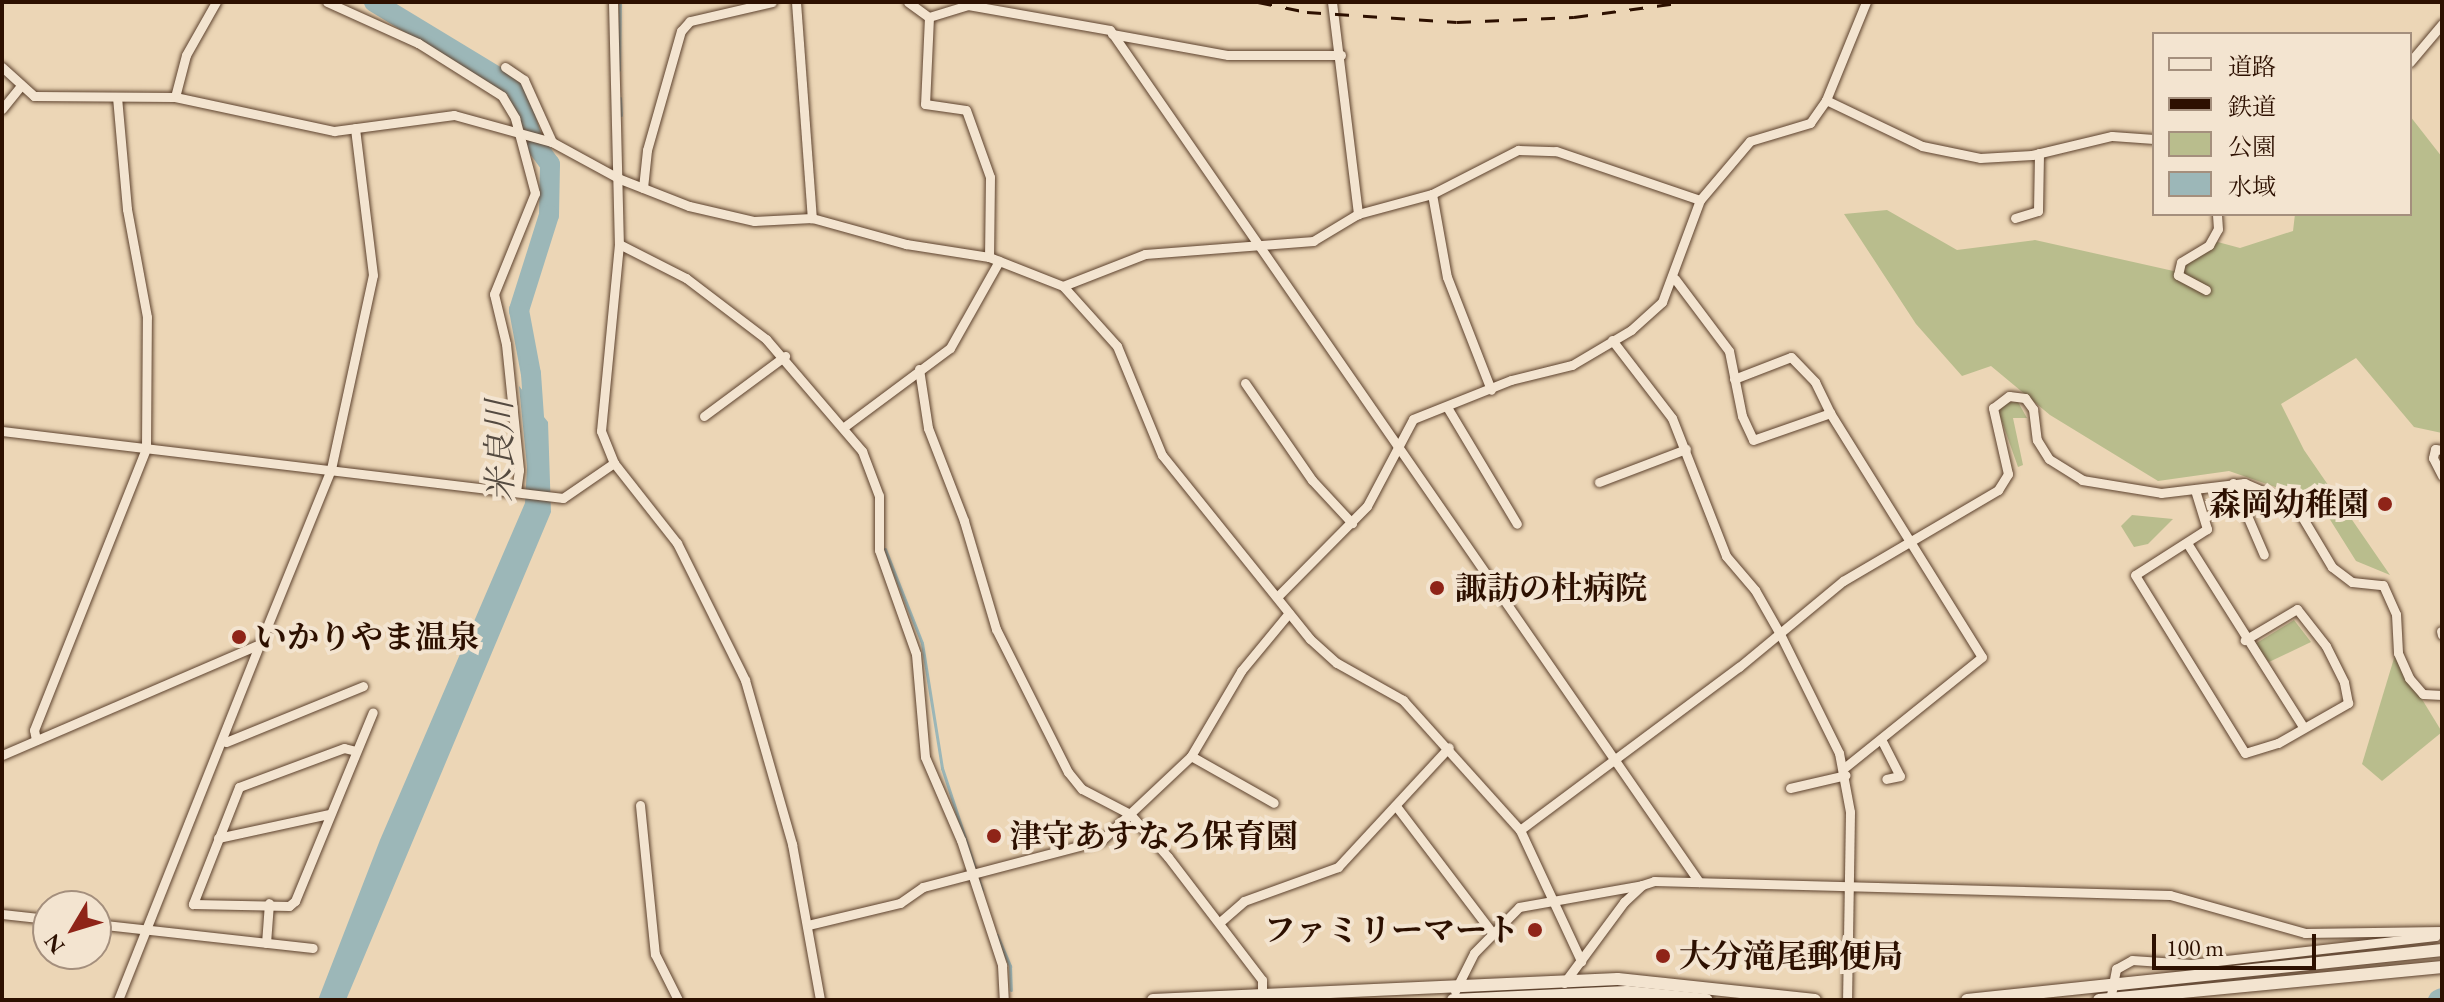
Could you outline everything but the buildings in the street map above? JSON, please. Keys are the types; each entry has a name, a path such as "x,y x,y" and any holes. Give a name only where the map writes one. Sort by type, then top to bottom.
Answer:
{"street":[{"path":"175,97 186,55 216,2"},
{"path":"327,2 418,43 502,96 516,130 535,193 494,294 506,344 519,470 516,492"},
{"path":"613,2 620,179 619,244 601,431 614,463 677,543 745,680 792,844 820,1000"},
{"path":"643,188 647,150 681,31 690,21 751,4 772,2"},
{"path":"796,2 812,218"},
{"path":"908,2 929,17 977,6 1228,55 1341,55"},
{"path":"1332,2 1341,55 1358,214"},
{"path":"1830,413 1753,440 1734,379 1729,351 1675,279 1674,265 1700,200 1750,141 1810,123 1826,100 1866,2"},
{"path":"929,17 925,104 966,110 990,177 989,257"},
{"path":"2412,60 2442,24"},
{"path":"1112,34 1699,882"},
{"path":"2,67 20,87 34,96 175,97 334,131 454,115 552,142 620,179 689,206 754,221 812,218 906,244 989,257 1063,286 1117,346 1162,455 1289,613 1337,663 1403,700 1449,747 1520,830 1555,898 1581,961"},
{"path":"505,67 532,93 552,142"},
{"path":"2,109 20,87"},
{"path":"36,740 34,730 146,448 147,317 127,209 117,97"},
{"path":"1826,100 1922,146 1980,158 2039,153 2091,139 2152,139"},
{"path":"118,1000 225,742 260,644 331,469 373,275 355,128"},
{"path":"1063,286 1145,254 1261,249 1313,241 1358,214 1432,194 1518,150 1556,151 1700,200"},
{"path":"2015,218 2038,211 2039,153"},
{"path":"1432,194 1447,277 1491,390"},
{"path":"2206,290 2178,275 2181,262 2209,245 2218,229 2217,216"},
{"path":"619,244 686,278 785,356 844,427 872,471 879,496 879,550 916,654 925,757 972,874 1002,965 1004,1000"},
{"path":"844,427 950,348 999,261"},
{"path":"1277,597 1352,523 1378,488 1396,445 1413,419 1572,365 1646,318 1675,279"},
{"path":"1612,340 1672,418 1726,556 1755,590 1780,634 1845,772 1850,884 1847,1000"},
{"path":"704,416 785,356"},
{"path":"1734,379 1791,357 1815,382 1830,413 1911,538 1982,657 1920,703 1845,772 1790,788"},
{"path":"919,369 928,428 1004,649 1068,772 1082,789 1130,814 1220,922 1262,980 1262,998"},
{"path":"1245,383 1312,480 1352,523"},
{"path":"1520,830 1612,756 1656,730 1843,581 1911,538 1980,505 1998,490 2008,474 1993,408 2009,396 2025,398 2033,409 2037,440 2062,471 2142,493 2195,490 2233,483 2295,505 2332,567 2352,582 2383,585 2396,614 2398,653 2409,678 2423,694 2442,695"},
{"path":"1447,407 1517,524"},
{"path":"2,431 563,498 614,463"},
{"path":"1599,482 1686,449"},
{"path":"2442,450 2435,449 2433,458 2442,476"},
{"path":"2233,483 2264,555"},
{"path":"2195,490 2207,529 2135,575 2245,753 2278,743 2302,725 2348,703 2344,682 2326,646 2297,609 2245,640"},
{"path":"2187,543 2245,640 2302,725"},
{"path":"808,925 900,903 923,887 1087,846 1130,814 1191,756 1241,671 1289,613"},
{"path":"2,755 260,644"},
{"path":"225,742 363,686"},
{"path":"356,751 344,748 239,787 193,904 269,903 289,906 295,901 373,712"},
{"path":"1882,741 1900,776"},
{"path":"1220,922 1244,901 1338,867 1449,747"},
{"path":"1191,756 1274,803"},
{"path":"1886,779 1910,771"},
{"path":"640,805 655,954 678,1000"},
{"path":"1396,806 1491,931"},
{"path":"218,838 329,814"},
{"path":"1707,1000 1627,992 1553,998 1453,1000 1463,967 1491,931 1519,907 1555,898 1642,885 1699,882 1850,884 2170,895 2305,933 2442,933"},
{"path":"1553,998 1642,885"},
{"path":"266,943 269,903"},
{"path":"2,914 32,917"},
{"path":"112,926 313,948"},
{"path":"2108,996 2119,965 2132,960 2191,964 2442,933"},
{"path":"2108,996 2442,950"},
{"path":"1967,1000 2108,996 2442,967"},
{"path":"1153,1000 1262,998 1565,981 1666,981 1815,1000"}],"green space":[{"path":"2412,119 2442,157 2442,433 2414,427 2356,358 2281,404 2304,450 2390,575 2356,561 2329,518 2287,491 2229,471 2158,481 2050,415 1991,366 1962,376 1916,324 1844,214 1887,210 1957,250 2035,240 2178,272 2214,241 2240,248 2293,231 2295,216 2412,216"},
{"path":"2018,402 2027,418 2013,418 2023,465 2018,467 1999,413 2004,403"},
{"path":"2132,515 2173,519 2148,544 2134,547 2121,526"},
{"path":"2294,620 2311,642 2269,662 2255,644"},
{"path":"2395,655 2442,732 2382,781 2362,764"}],"water":[{"path":"519,386 548,422 551,512 346,1000 318,1000 380,840 525,503 527,467"}],"waterway":[{"name":"米良川","path":"374,2 516,88 533,141 550,164 549,215 519,310 531,374 535,431"},
{"path":"619,70 620,2"},
{"path":"620,98 621,115"},
{"path":"885,549 922,643 942,768 982,890"},
{"path":"997,935 1010,966 1011,990"},
{"path":"2438,1000 2442,998"}],"railway":[{"path":"1258,2 1307,12 1457,22 1574,17 1685,2"}],"place":[{"name":"森岡幼稚園","path":"2385,504"},
{"name":"諏訪の杜病院","path":"1437,588"},
{"name":"いかりやま温泉","path":"239,637"},
{"name":"津守あすなろ保育園","path":"994,836"},
{"name":"ファミリーマート","path":"1535,930"},
{"name":"大分滝尾郵便局","path":"1663,956"}]}
